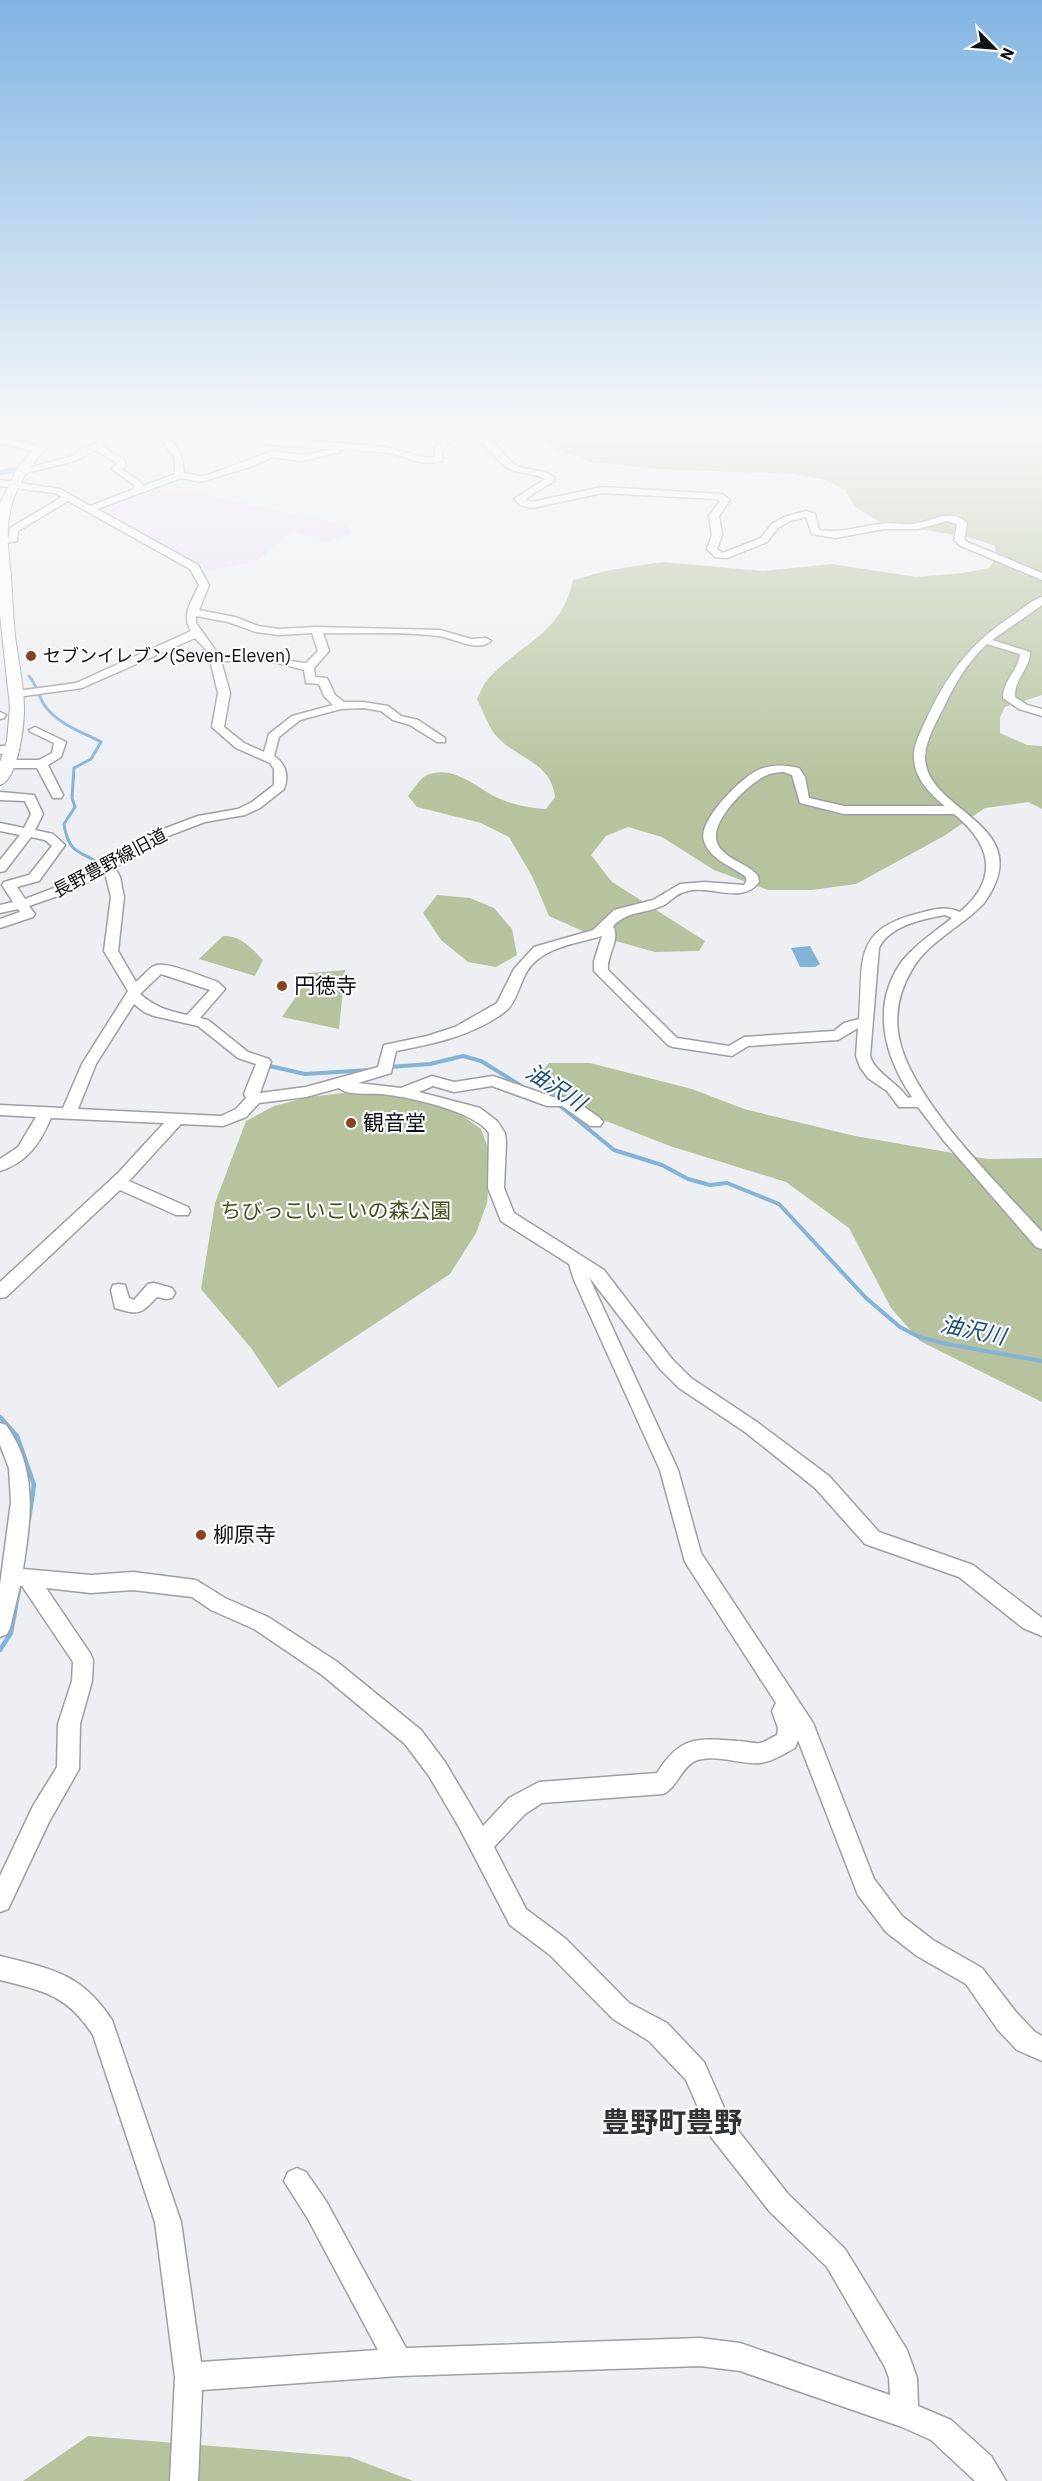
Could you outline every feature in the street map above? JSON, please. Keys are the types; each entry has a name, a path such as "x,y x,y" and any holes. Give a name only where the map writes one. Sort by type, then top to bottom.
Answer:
{"main road":[{"path":"0,550 4,634 23,694 6,750 7,764 0,780"}],"street":[{"path":"164,550 194,567 204,585 191,623 196,633 213,651 224,693 218,727 246,749 268,757 272,748 273,736 296,718 341,706 363,705 384,708 397,718 414,722 441,740"},
{"path":"713,550 718,555 724,556 740,550"},
{"path":"978,550 1042,577"},
{"path":"1042,600 970,654 947,689 919,753 923,774 935,789 981,831 994,865 993,878 983,897 917,951 897,979 889,1005 890,1034 896,1056 922,1102 975,1170 1042,1243"},
{"path":"193,612 231,619 256,629 279,632 316,630 440,633 471,642 486,641"},
{"path":"316,630 324,651 309,667 310,681 324,680 330,696 341,706"},
{"path":"23,694 78,686 196,633"},
{"path":"986,641 1025,652 1025,661 1009,685 1009,698 1023,707 1042,713"},
{"path":"214,658 271,658 286,664 309,667"},
{"path":"7,764 41,764 57,755 60,742 35,730"},
{"name":"長野豊野線旧道","path":"0,909 23,904 67,888 108,867 146,840 202,819 235,813 256,805 280,786 282,776 280,766 268,757"},
{"path":"41,764 57,795"},
{"path":"0,1110 223,1121 241,1113 254,1100 332,1086 385,1068 389,1048 429,1040 460,1030 503,1006 521,969 539,950 598,933 619,913 658,903 680,888 710,886 742,890 751,886 753,882 751,875 723,856 712,845 709,837 710,828 728,801 744,785 767,771 783,768 795,771 800,777 799,790 804,800 844,810 958,810"},
{"path":"0,796 30,798 37,814 27,834 0,870 28,914 0,924"},
{"path":"0,827 49,837 59,845 34,879 9,885"},
{"path":"108,867 115,876 120,898 111,951 132,995 149,1009 202,1023 243,1055 264,1065 252,1094 254,1100"},
{"path":"922,1102 904,1103 895,1089 864,1066 862,1056 867,1021 869,968 875,939 890,928 939,912 946,911 961,917"},
{"path":"605,925 609,931 609,938 598,962 601,971 673,1042 732,1051 744,1042 838,1035 849,1026 867,1021"},
{"path":"69,1112 88,1064 132,995 158,969 191,976 218,989 191,1019"},
{"path":"403,1093 432,1081 454,1087 493,1081 558,1102 595,1122"},
{"path":"332,1086 383,1089 403,1093 474,1112 492,1125 497,1133 498,1142 496,1188 507,1217 598,1274 646,1334 666,1364 685,1383 752,1427 822,1482 872,1538 966,1571 1030,1622 1042,1627"},
{"path":"0,1165 20,1156 32,1144 46,1112"},
{"path":"0,1292 118,1183 177,1119"},
{"path":"118,1183 182,1211"},
{"path":"576,1260 582,1280 669,1470 692,1556 806,1730 866,1887 894,1924 925,1948 974,1976 1007,2021 1026,2041 1042,2049"},
{"path":"119,1290 121,1303 137,1307 154,1289 166,1293"},
{"path":"0,1430 9,1442 19,1469 22,1494 20,1577 0,1628"},
{"path":"20,1577 91,1584 133,1581 196,1589 218,1604 261,1623 329,1668 413,1737 437,1769 518,1917 558,1947 621,2011 658,2032 695,2071 720,2128 779,2203 836,2258 897,2360 903,2378 904,2414"},
{"path":"0,1900 40,1814 68,1769 69,1724 82,1681 83,1660 20,1577"},
{"path":"480,1845 517,1806 539,1793 663,1783 671,1770 689,1752 708,1749 762,1753 787,1741 789,1728 783,1711 787,1703"},
{"path":"0,1968 59,1983 89,2006 103,2029 168,2222 189,2378 184,2481"},
{"path":"297,2181 317,2210 399,2362"},
{"path":"189,2378 399,2362 699,2352 740,2357 904,2414 940,2430 981,2466 992,2481"}],"shaded area":[{"path":"174,550 270,550 255,562 210,570"}],"green space":[{"path":"995,550 1042,550 1042,695 1005,707 1000,717 1000,733 1027,745 1042,746 1042,809 1028,802 985,808 944,836 856,884 812,890 768,890 714,870 662,837 628,827 606,836 591,855 612,882 705,941 699,951 655,952 587,933 549,916 532,876 509,837 481,823 417,807 408,796 419,781 427,775 445,772 461,777 505,801 525,807 546,809 555,797 547,776 540,768 497,737 477,699 488,679 550,626 568,598 573,580 610,570 662,562 763,571 832,564 916,577 989,568 996,558"},
{"path":"437,895 470,898 494,908 512,929 517,955 496,967 468,962 441,940 423,913"},
{"path":"223,936 241,940 263,960 255,976 199,959"},
{"path":"345,970 339,1029 282,1017 301,989 308,973"},
{"path":"549,1063 590,1063 692,1089 744,1109 855,1136 987,1159 1042,1158 1042,1402 920,1341 891,1308 849,1228 786,1182 670,1146 552,1100 538,1076"},
{"name":"ちびっこいこいの森公園","path":"351,1092 393,1095 438,1103 456,1111 481,1129 491,1156 487,1203 476,1233 450,1274 278,1388 251,1348 201,1289 215,1203 246,1121 274,1106 309,1097"},
{"path":"88,2436 350,2457 413,2481 23,2481"}],"water":[{"path":"810,946 820,964 815,967 800,967 791,948"}],"waterway":[{"name":"油沢川","path":"29,676 50,712 71,727 101,742 91,759 74,768 72,798 75,807 64,824 68,840 75,850 101,863"},
{"name":"油沢川","path":"389,1067 430,1064 463,1056 481,1061 523,1087 542,1094"},
{"name":"油沢川","path":"265,1065 305,1074 370,1070"},
{"name":"油沢川","path":"559,1105 614,1150 662,1165 688,1179 710,1185 727,1183 779,1204 866,1298 900,1327 919,1337 947,1344 1042,1361"},
{"path":"0,1417 17,1436 34,1485 29,1519"},
{"path":"0,1650 11,1633 19,1589"}],"place":[{"name":"セブンイレブン(Seven-Eleven)","path":"31,656"},
{"name":"円徳寺","path":"282,986"},
{"name":"観音堂","path":"351,1123"},
{"name":"柳原寺","path":"201,1535"}],"district":[{"name":"豊野町豊野","path":"672,2122"}]}
